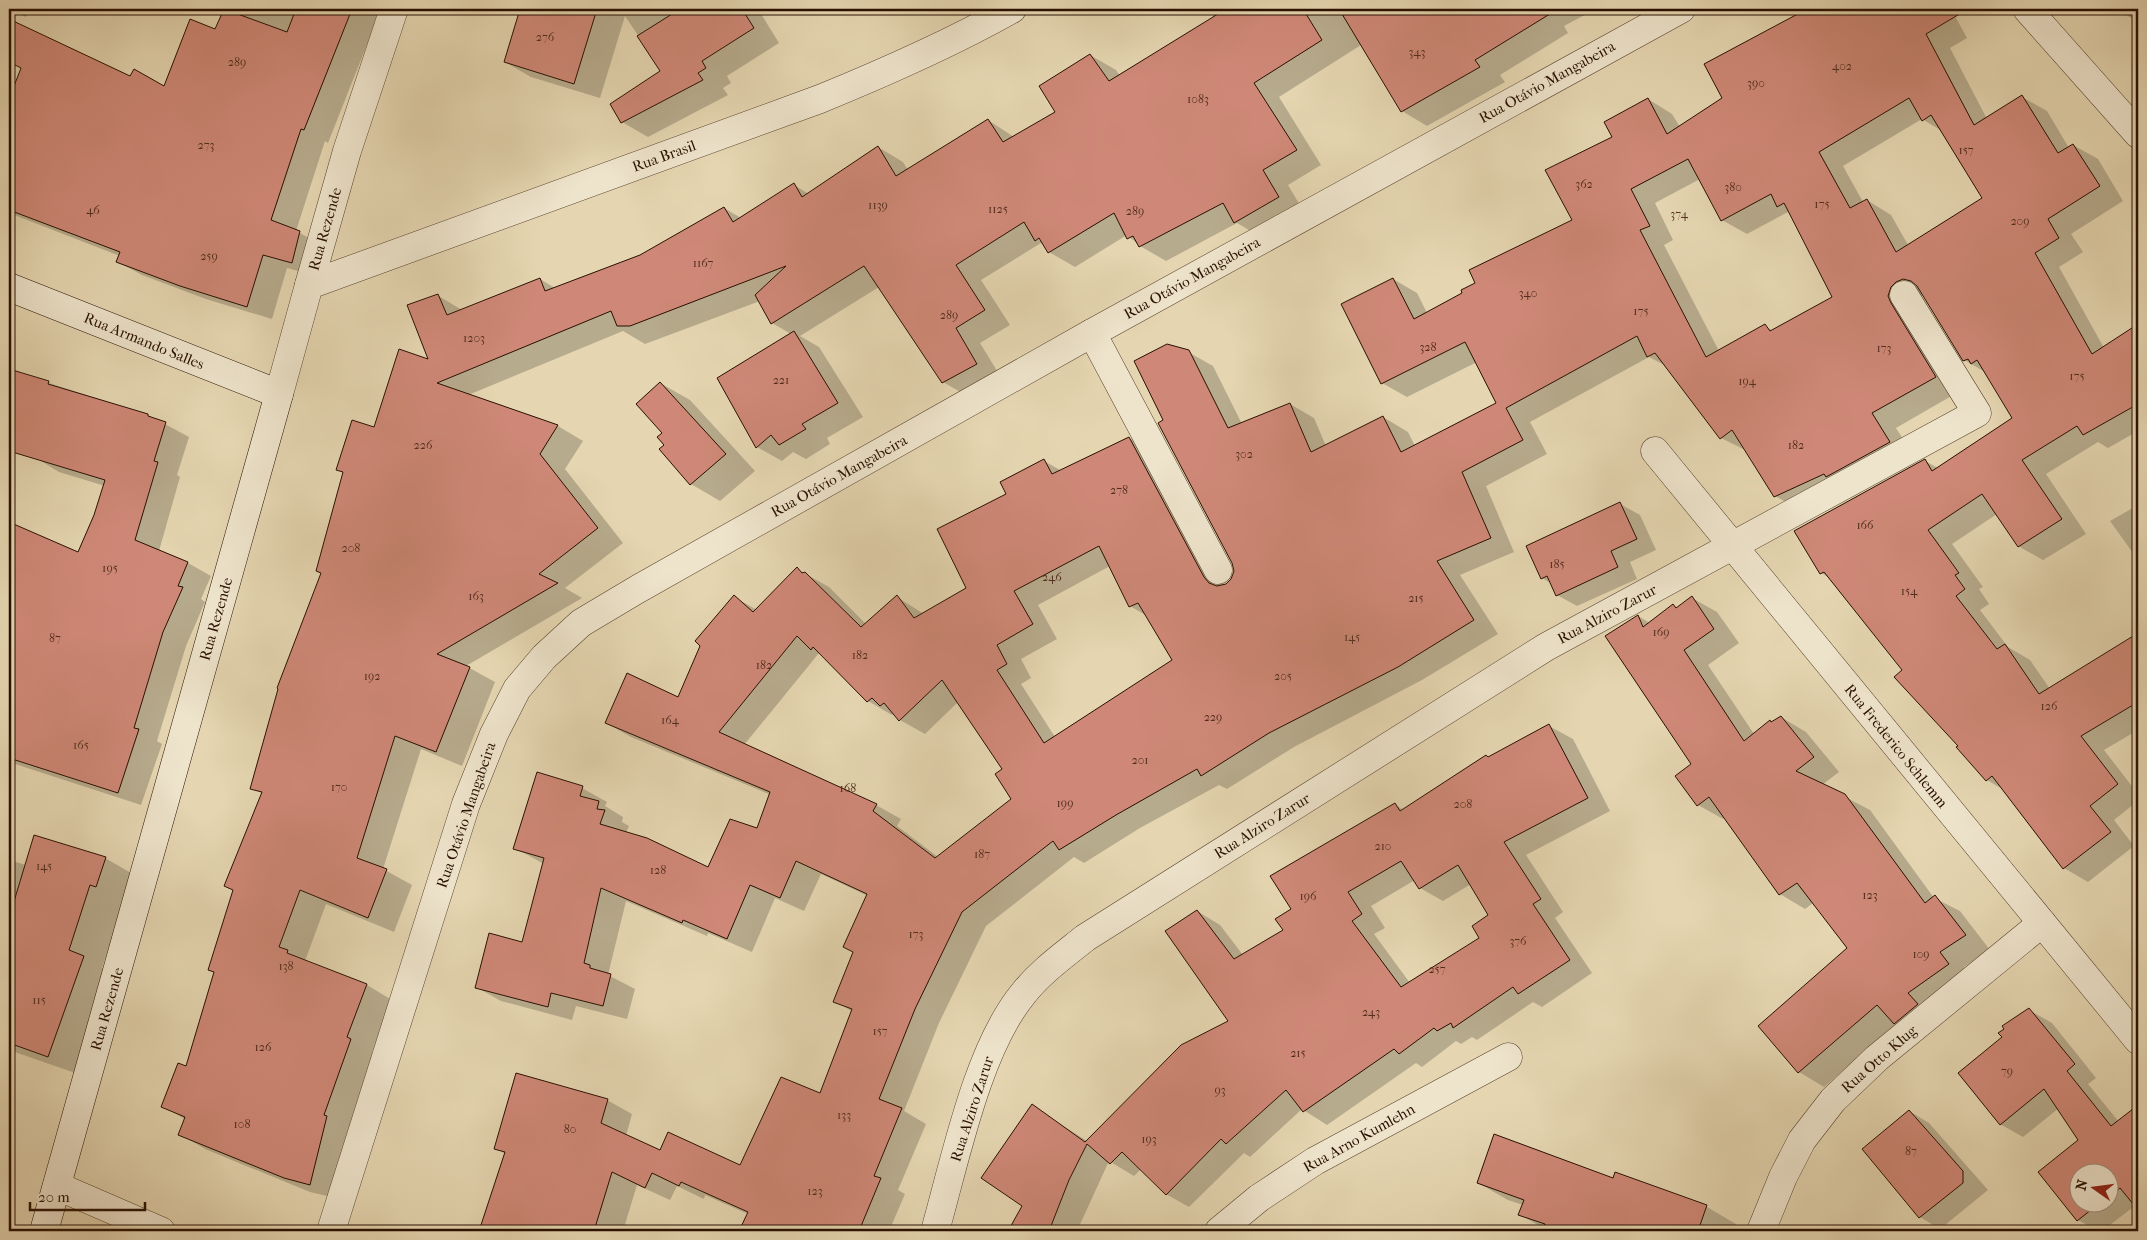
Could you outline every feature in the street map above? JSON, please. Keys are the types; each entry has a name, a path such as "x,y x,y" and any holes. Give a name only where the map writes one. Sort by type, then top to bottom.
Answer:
{"street":[{"name":"Rua Rezende","path":"44,1231 347,151 394,9"},
{"name":"Rua Brasil","path":"309,286 820,99 899,67 971,32 1012,9"},
{"name":"Rua Otávio Mangabeira","path":"331,1231 466,804 494,734 517,690 544,658 582,623 638,589 1092,333 1681,9"},
{"path":"2027,9 2138,134"},
{"name":"Rua Armando Salles","path":"9,287 278,394"},
{"name":"Rua Alziro Zarur","path":"935,1231 985,1064 1002,1026 1023,994 1048,968 1085,938 1546,647 1977,413 1904,295"},
{"path":"1092,333 1218,570"},
{"name":"Rua Frederico Schlemm","path":"1655,451 2138,1040"},
{"name":"Rua Otto Klug","path":"1761,1231 1783,1177 1802,1140 1833,1100 1877,1058 2042,923"},
{"name":"Rua Arno Kumlehn","path":"1219,1231 1259,1198 1315,1161 1508,1057"},
{"path":"57,1186 161,1231"}],"building":[{"path":"224,9 287,32 296,9 352,9 304,130 301,129 271,220 300,231 292,263 263,255 247,307 180,286 116,262 120,252 9,210 9,99 21,68 9,62 9,19 130,76 134,69 164,86 190,19 215,29"},
{"path":"520,9 597,9 574,84 504,62"},
{"path":"680,9 742,9 754,28 702,61 706,68 698,73 703,80 621,123 610,104 660,71 637,36"},
{"path":"1226,9 1303,9 1322,40 1254,83 1297,150 1263,170 1279,197 1234,223 1223,203 1139,247 1133,236 1127,239 1114,213 1048,253 1039,238 1035,241 1024,222 956,265 985,310 956,328 977,364 942,383 864,266 771,324 755,295 786,266 630,326 617,326 611,311 437,383 558,425 540,454 598,528 539,574 558,583 437,654 470,667 436,752 395,736 357,858 387,869 368,918 300,890 279,947 288,950 287,953 367,984 347,1037 351,1039 324,1115 327,1116 310,1185 284,1178 178,1135 185,1117 161,1107 178,1063 186,1066 214,972 208,970 233,890 224,886 262,792 250,789 277,688 321,573 316,571 343,472 336,470 352,420 374,427 399,349 428,359 407,305 438,294 447,315 540,278 545,291 640,255 724,207 733,222 794,183 802,197 878,146 896,176 988,119 1003,142 1055,112 1039,86 1090,54 1109,81"},
{"path":"1339,9 1558,9 1475,60 1480,67 1401,112"},
{"path":"1807,9 1968,9 1926,34 1974,125 2022,95 2058,153 2073,144 2100,186 2048,219 2059,238 2035,253 2092,354 2138,324 2138,404 2083,435 2077,426 2022,460 2062,519 2018,547 1982,494 1928,530 1959,573 1955,575 1965,589 1956,596 1997,649 2005,644 2039,694 2138,633 2138,702 2081,736 2118,784 2090,806 2111,832 2063,869 1992,776 1986,781 1956,747 1958,746 1894,677 1902,670 1824,572 1820,574 1794,531 1925,459 1932,471 2012,418 1977,360 1971,364 1968,359 1963,361 1917,286 1911,281 1903,279 1891,287 1888,296 1936,377 1872,413 1890,442 1826,477 1824,474 1774,497 1732,430 1720,439 1655,353 1647,357 1637,336 1506,408 1523,440 1462,472 1491,538 1437,561 1474,620 1398,667 1269,733 1201,776 1197,769 1059,850 1053,841 962,912 915,1009 879,1099 902,1108 874,1176 881,1178 859,1231 739,1231 748,1212 681,1182 679,1186 652,1173 645,1188 612,1172 594,1231 479,1231 505,1152 494,1149 516,1073 608,1099 601,1123 660,1150 668,1132 740,1165 781,1077 820,1093 852,1009 833,1002 853,952 843,947 867,894 796,861 780,898 750,885 727,939 683,920 682,923 601,888 584,963 590,965 590,968 611,974 603,1006 551,993 548,1007 475,988 489,933 522,942 544,858 513,849 537,772 583,786 580,796 599,801 597,809 605,810 600,824 647,838 708,867 730,819 757,828 770,792 605,723 627,673 678,697 700,646 695,641 734,595 753,612 797,567 802,573 805,572 861,627 897,595 914,618 966,588 937,529 1006,494 1000,482 1044,459 1052,474 1129,437 1204,577 1209,583 1217,586 1226,584 1231,579 1234,571 1232,563 1158,423 1163,420 1134,361 1167,344 1189,350 1228,428 1290,403 1311,452 1383,416 1401,452 1496,403 1465,342 1381,384 1341,304 1393,278 1414,319 1462,293 1461,290 1475,283 1469,270 1572,220 1545,170 1612,137 1604,122 1648,98 1667,134 1722,98 1704,64","holes":["1909,98 1922,121 1931,115 1982,198 1896,252 1867,199 1850,208 1819,152","1688,159 1721,221 1771,194 1777,207 1784,203 1832,297 1770,331 1765,324 1706,357 1640,230 1650,226 1631,189","1099,546 1129,607 1138,603 1172,660 1044,743 997,670 1007,664 997,645 1033,624 1014,591","797,636 811,650 813,647 867,702 872,698 880,706 884,703 899,721 942,680 1002,769 995,774 1011,799 935,858 873,811 877,804 719,732"]},
{"path":"794,331 838,403 802,424 806,429 779,445 771,435 756,448 717,378"},
{"path":"9,369 49,381 48,384 148,414 148,416 166,422 154,461 158,462 135,540 188,562 178,586 183,587 163,632 134,728 139,729 118,793 9,758 9,522 78,552 94,515 105,480 9,451"},
{"path":"660,382 726,454 690,485 659,449 664,445 657,437 662,433 636,404"},
{"path":"1620,502 1637,539 1611,551 1618,567 1556,596 1547,576 1541,579 1526,546"},
{"path":"1692,596 1714,629 1684,650 1744,741 1770,720 1771,722 1781,716 1814,757 1796,771 1845,794 1925,903 1935,895 1966,935 1940,952 1949,964 1908,993 1918,1004 1894,1024 1877,1005 1798,1073 1758,1026 1847,948 1797,883 1779,895 1709,797 1697,806 1675,776 1691,764 1605,636 1638,615 1643,627 1673,604 1676,608"},
{"path":"1549,724 1588,798 1504,842 1541,899 1533,904 1570,960 1518,994 1513,987 1453,1028 1451,1023 1437,1031 1434,1028 1399,1054 1394,1049 1303,1112 1286,1090 1226,1144 1221,1139 1166,1195 1122,1152 1110,1164 1087,1144 1069,1180 1049,1231 1008,1231 1022,1206 981,1178 1032,1104 1085,1142 1181,1045 1228,1021 1165,931 1197,910 1234,959 1283,930 1275,919 1291,909 1270,876 1395,803 1400,811 1486,755 1488,757","holes":["1401,861 1419,889 1458,865 1488,915 1472,926 1479,938 1401,987 1352,921 1362,914 1348,892"]},
{"path":"34,835 106,857 96,887 90,885 69,950 84,956 48,1057 9,1043 9,918"},
{"path":"2029,1008 2075,1064 2067,1071 2111,1126 2138,1105 2138,1210 2120,1188 2120,1162 2070,1162 2070,1212 2088,1212 2077,1221 2038,1172 2078,1140 2044,1089 2000,1125 1958,1073 2002,1037 1998,1033 2004,1029 2002,1026"},
{"path":"1909,1110 1963,1171 1963,1183 1919,1218 1862,1149"},
{"path":"1494,1134 1613,1178 1615,1172 1707,1205 1698,1231 1542,1231 1545,1224 1518,1215 1524,1200 1477,1183"}]}
